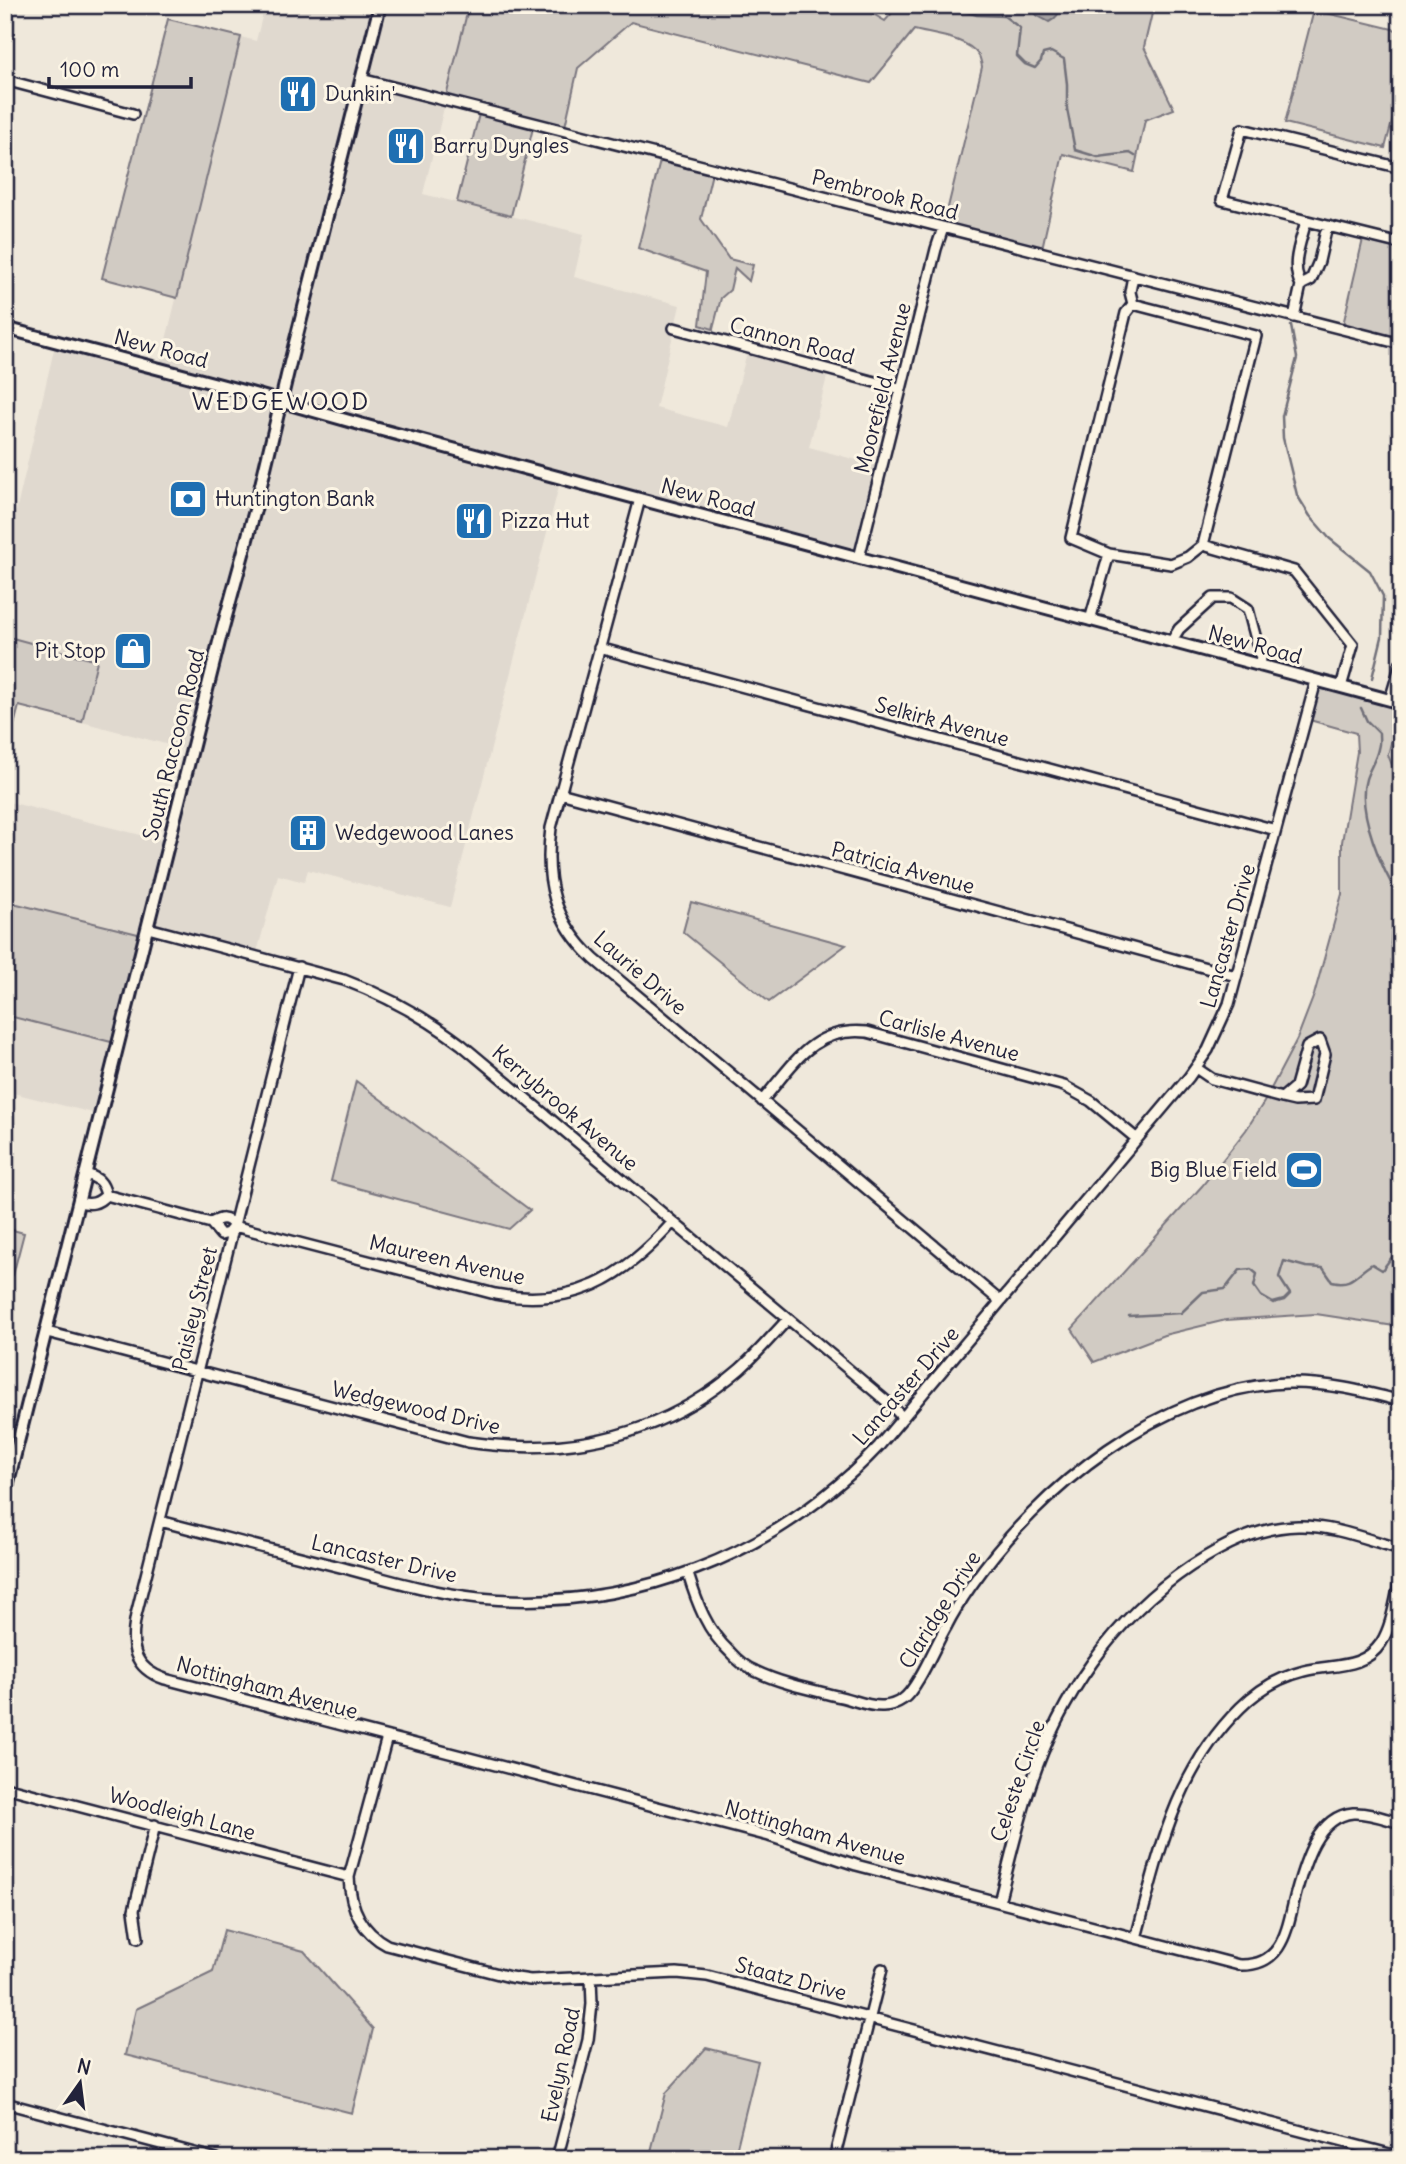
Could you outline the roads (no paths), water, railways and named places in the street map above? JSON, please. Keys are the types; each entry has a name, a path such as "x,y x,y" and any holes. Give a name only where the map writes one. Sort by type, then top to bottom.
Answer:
{"street":[{"name":"South Raccoon Road","path":"5,1494 380,5"},
{"name":"Pembrook Road","path":"361,79 1401,344"},
{"path":"5,80 133,114"},
{"path":"1397,243 1222,200 1242,129 1401,168"},
{"path":"1294,317 1301,285 1295,264 1306,221"},
{"path":"1301,285 1311,280 1319,261 1327,226"},
{"name":"Moorefield Avenue","path":"859,558 943,228"},
{"path":"1133,276 1130,292 1133,304"},
{"path":"1133,304 1256,336 1203,545 1188,557 1171,564 1109,554 1071,538 1126,313 1133,304"},
{"name":"New Road","path":"5,328 1395,702"},
{"name":"Cannon Road","path":"674,328 901,389"},
{"name":"Laurie Drive","path":"640,499 551,828 548,864 554,899 573,935 594,959 1000,1301"},
{"path":"1203,545 1294,570 1353,645 1341,687"},
{"path":"1090,620 1109,554"},
{"path":"1171,642 1179,629 1213,597 1231,598 1248,609 1261,658 1260,666"},
{"name":"Selkirk Avenue","path":"599,648 1276,830"},
{"path":"1395,702 1401,663"},
{"name":"Lancaster Drive","path":"160,1521 418,1588 478,1598 533,1601 582,1598 640,1588 688,1574 761,1540 808,1510 864,1462 903,1418 1196,1068 1220,1027 1236,976 1316,681"},
{"name":"Patricia Avenue","path":"560,793 1236,976"},
{"name":"Kerrybrook Avenue","path":"148,928 344,979 376,992 437,1026 903,1418"},
{"name":"Paisley Street","path":"138,1660 134,1650 133,1630 299,967"},
{"name":"Carlisle Avenue","path":"762,1101 810,1045 827,1035 854,1030 1064,1086 1091,1101 1137,1139"},
{"path":"1196,1068 1212,1079 1282,1098 1295,1101 1314,1100 1325,1054 1320,1040 1307,1047 1296,1086 1282,1098"},
{"path":"86,1174 98,1178 106,1195"},
{"path":"79,1202 95,1203 106,1195"},
{"path":"106,1195 211,1223 224,1218 234,1226 225,1235 218,1233 211,1223"},
{"name":"Maureen Avenue","path":"234,1226 495,1294 533,1297 571,1293 611,1277 632,1263 673,1222"},
{"name":"Wedgewood Drive","path":"47,1332 468,1442 519,1448 561,1447 591,1442 656,1422 710,1392 740,1369 788,1319"},
{"name":"Claridge Drive","path":"688,1574 702,1614 710,1628 727,1650 746,1665 772,1678 874,1706 894,1704 909,1693 958,1606 1001,1547 1052,1494 1120,1442 1189,1405 1225,1392 1261,1385 1287,1383 1338,1386 1401,1401"},
{"name":"Celeste Circle","path":"999,1902 1030,1786 1063,1708 1101,1649 1150,1597 1209,1554 1253,1533 1276,1527 1318,1527 1401,1549"},
{"path":"1136,1938 1160,1847 1172,1813 1186,1779 1208,1744 1241,1707 1281,1679 1304,1671 1353,1664 1369,1655 1382,1641 1387,1630 1401,1577"},
{"name":"Nottingham Avenue","path":"138,1660 153,1674 165,1679 769,1836 847,1862 1239,1965 1255,1964 1274,1954 1285,1936 1309,1856 1324,1828 1337,1818 1352,1813 1401,1823"},
{"name":"Staatz Drive","path":"387,1737 349,1877 350,1893 358,1918 372,1935 387,1945 510,1977 540,1980 677,1973 707,1976 1401,2157"},
{"name":"Woodleigh Lane","path":"5,1787 349,1877"},
{"path":"138,1938 134,1910 155,1825"},
{"path":"834,2159 882,1969"},
{"name":"Evelyn Road","path":"557,2159 588,2040 592,2004 591,1977"},
{"path":"5,2103 217,2159"}],"waterway":[{"path":"950,5 977,15 1004,16 1020,28 1017,56 1025,64 1035,68 1043,54 1051,52 1064,59 1067,109 1075,150 1098,157 1130,153 1135,156"},
{"path":"1291,326 1297,358 1282,416 1283,438 1297,495 1310,516 1329,538 1370,571 1383,596 1382,637 1372,678"},
{"path":"1361,708 1367,721 1379,733 1377,753 1366,779 1365,807 1379,857 1400,898 1393,921 1391,944 1401,961"},
{"path":"1129,1316 1181,1313 1203,1292 1225,1289 1240,1270 1251,1269 1257,1274 1254,1286 1261,1296 1273,1303 1284,1300 1290,1294 1279,1277 1284,1261 1323,1268 1332,1281 1345,1282 1372,1264 1382,1270 1392,1257 1401,1251"}],"place":[{"name":"Dunkin'","path":"298,94"},
{"name":"Barry Dyngles","path":"406,146"},
{"name":"Huntington Bank","path":"188,499"},
{"name":"Pizza Hut","path":"474,521"},
{"name":"Pit Stop","path":"133,651"},
{"name":"Wedgewood Lanes","path":"308,833"},
{"name":"Big Blue Field","path":"1304,1170"}],"district":[{"name":"WEDGEWOOD","path":"281,402"}]}
